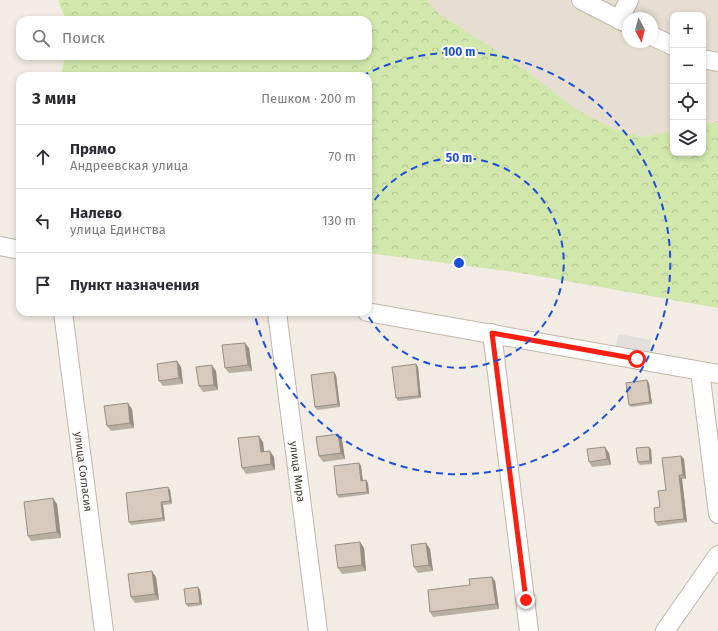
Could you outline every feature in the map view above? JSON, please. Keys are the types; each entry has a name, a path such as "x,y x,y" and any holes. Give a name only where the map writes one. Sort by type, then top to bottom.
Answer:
{"street":[{"path":"581,0 622,21"},
{"path":"626,12 629,0"},
{"path":"658,39 670,45"},
{"path":"706,60 718,62"},
{"path":"0,246 16,249"},
{"path":"372,313 718,374"},
{"name":"улица Согласия","path":"64,316 104,631"},
{"name":"улица Мира","path":"278,316 318,631"},
{"path":"492,333 530,631"},
{"path":"700,371 718,514"},
{"path":"665,631 718,555"}],"shaded area":[{"path":"428,0 718,0 718,121 706,124 706,12 670,12 670,132 643,137 612,128 576,109 522,67 438,13"},
{"path":"618,334 651,340 648,361 614,355"}],"green space":[{"path":"58,0 428,0 438,13 522,67 576,109 612,128 643,137 670,132 670,156 706,156 706,124 718,121 718,308 521,273 372,254 372,72 62,72 64,60 372,60 372,16 64,16"}],"building":[{"path":"245,343 248,365 225,368 222,345"},
{"path":"177,361 179,378 159,381 157,364"},
{"path":"416,364 419,396 396,398 392,367"},
{"path":"212,365 214,385 199,386 196,367"},
{"path":"334,372 338,404 315,407 311,375"},
{"path":"647,380 650,402 629,405 626,383"},
{"path":"128,403 130,423 107,426 104,406"},
{"path":"338,434 341,453 319,456 316,437"},
{"path":"259,436 261,452 270,451 271,464 242,468 238,438"},
{"path":"605,447 607,459 589,462 587,449"},
{"path":"649,447 650,461 638,462 636,448"},
{"path":"681,456 683,475 679,475 684,519 655,522 654,508 660,507 658,491 666,490 662,458"},
{"path":"359,463 361,481 366,480 367,492 337,495 334,466"},
{"path":"168,487 170,501 161,502 163,518 129,522 126,493"},
{"path":"53,498 57,532 28,536 24,502"},
{"path":"360,542 362,565 338,568 335,545"},
{"path":"426,543 429,565 414,567 411,545"},
{"path":"152,571 155,594 131,597 128,574"},
{"path":"492,577 496,604 430,612 428,590 470,585 469,579"},
{"path":"198,587 200,603 186,604 184,589"}],"route":[{"path":"526,600 492,333 637,359"}]}
